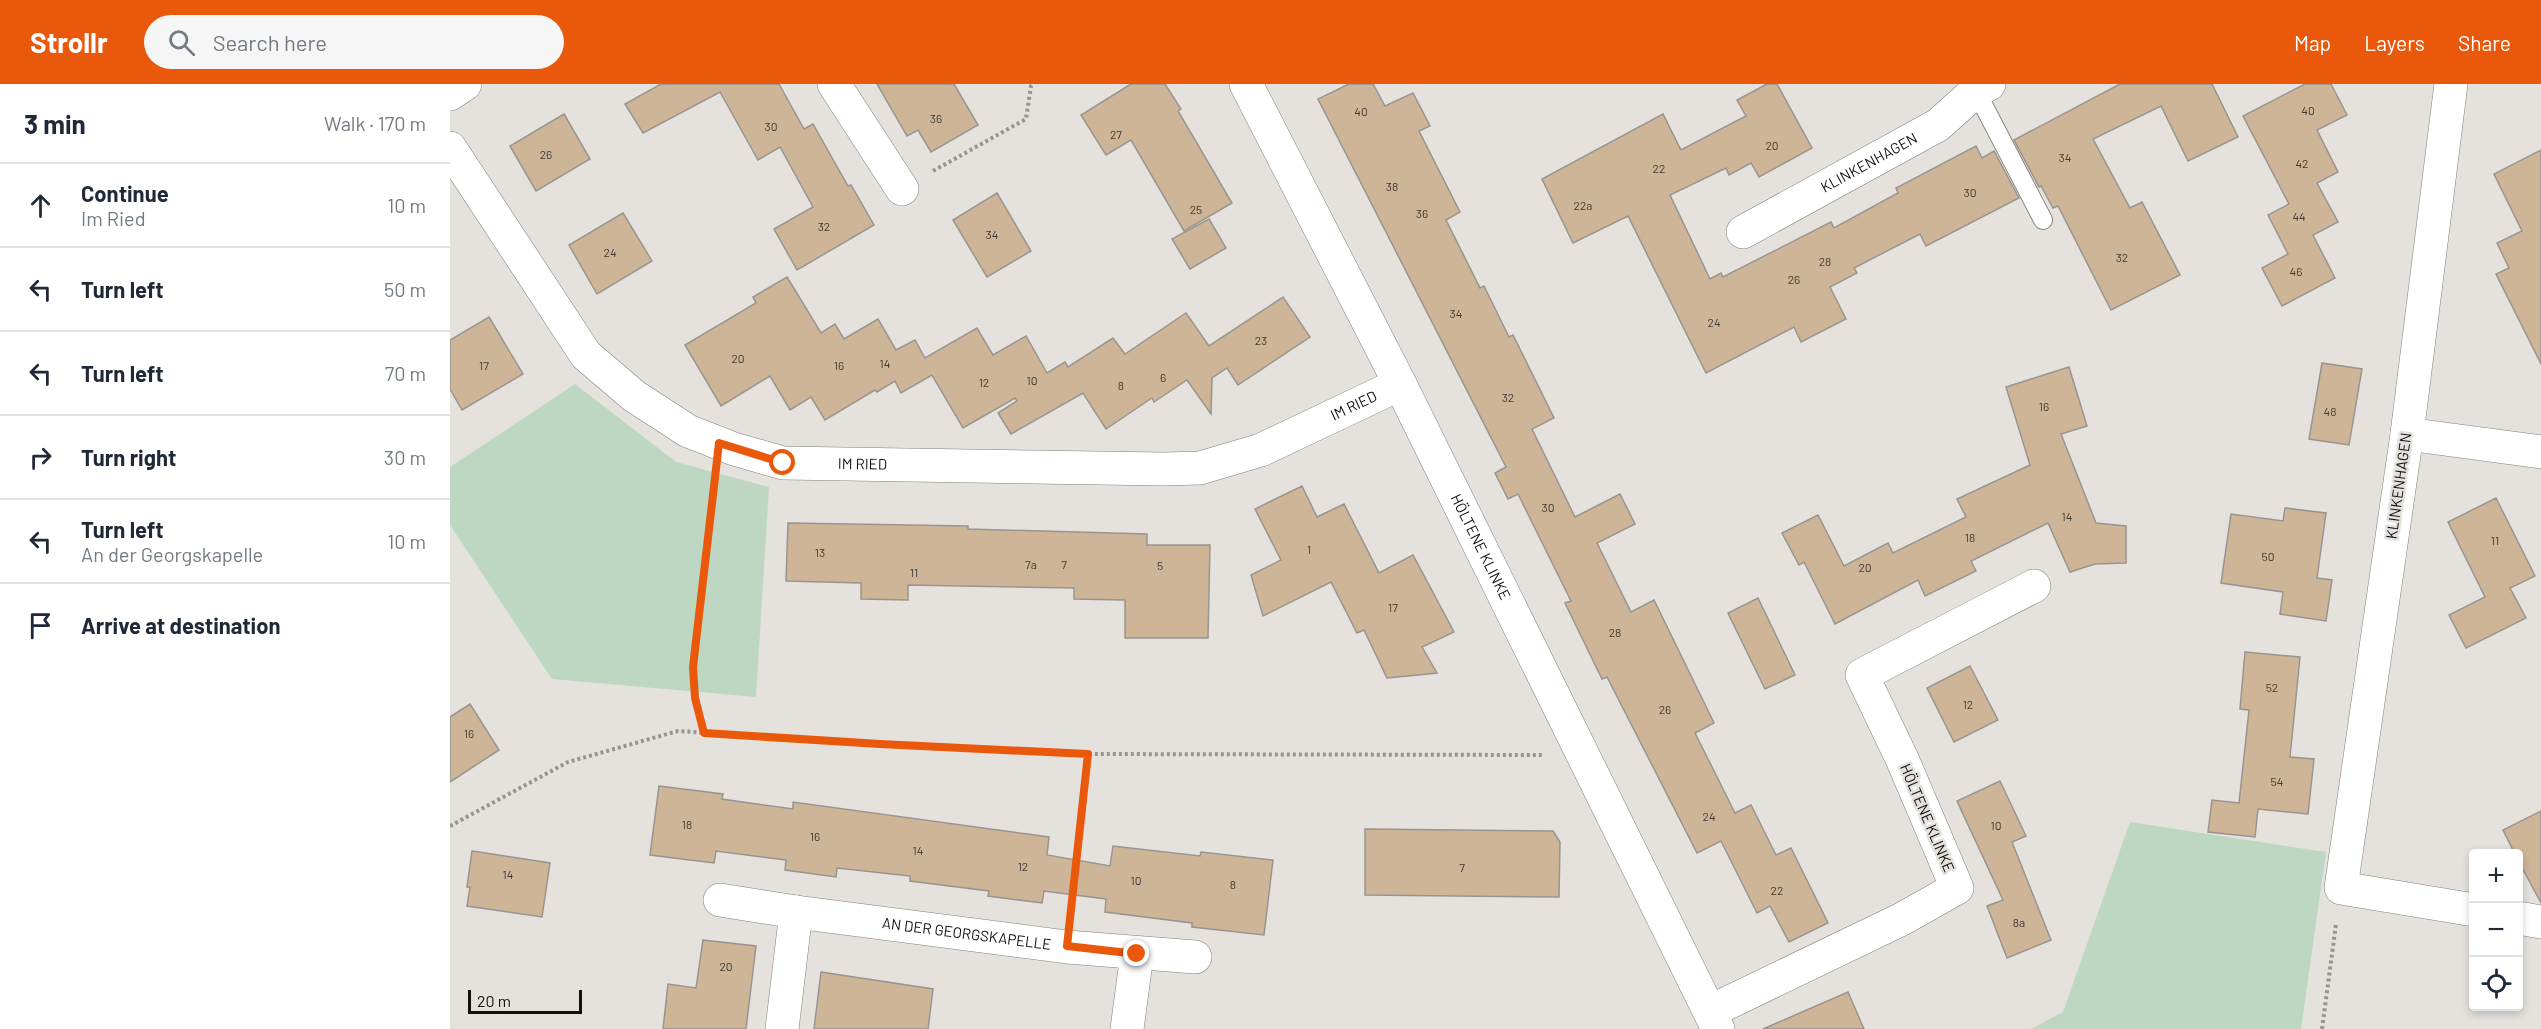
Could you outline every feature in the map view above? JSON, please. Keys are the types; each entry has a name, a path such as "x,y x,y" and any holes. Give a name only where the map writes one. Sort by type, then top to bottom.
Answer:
{"street":[{"path":"450,94 465,84"},
{"path":"834,84 902,189"},
{"name":"HÖLTENE KLINKE","path":"1246,84 1400,384 1715,1020 1957,888 1903,761 1862,675 2034,586"},
{"name":"KLINKENHAGEN","path":"2341,888 2407,434 2451,84"},
{"name":"KLINKENHAGEN","path":"1743,232 1938,125 1983,87"},
{"name":"IM RIED","path":"450,148 586,355 634,396 688,431 783,463 1200,468 1262,450 1400,384"},
{"path":"2407,434 2541,452"},
{"path":"2341,888 2469,909"},
{"name":"AN DER GEORGSKAPELLE","path":"720,900 796,912 1067,946 1137,954 1195,957"},
{"path":"782,1029 796,912"},
{"path":"2523,919 2541,922"},
{"path":"1127,1029 1137,954"}],"lane":[{"path":"1983,87 2043,220"}],"path":[{"path":"902,189 1026,119 1033,84"},
{"path":"704,733 695,698 693,667 719,443"},
{"path":"450,826 568,762 678,731 1088,754 1582,755"},
{"path":"1067,946 1088,754"},
{"path":"2322,1029 2341,888"}],"green space":[{"path":"575,384 676,462 769,487 756,697 552,679 450,525 450,467"},
{"path":"2130,822 2326,852 2301,1029 2031,1029 2063,1012"}],"building":[{"path":"661,84 779,84 804,129 813,124 848,186 851,185 874,225 797,270 774,229 813,207 780,147 758,160 720,92 643,133 625,104"},
{"path":"877,84 954,84 978,125 931,152 918,130 907,136"},
{"path":"1131,84 1165,84 1181,109 1178,111 1232,203 1184,231 1131,140 1106,155 1081,115"},
{"path":"1349,84 1373,84 1385,106 1413,93 1430,126 1419,131 1460,212 1446,220 1480,288 1484,286 1509,337 1513,335 1554,418 1532,429 1575,517 1620,494 1635,524 1597,543 1631,612 1654,600 1714,723 1695,733 1735,813 1751,805 1776,855 1791,848 1828,923 1789,942 1770,906 1757,913 1721,841 1697,853 1607,677 1602,679 1565,603 1571,601 1518,494 1508,499 1495,473 1506,467 1318,99"},
{"path":"1767,84 1777,84 1812,148 1759,177 1751,163 1729,175 1726,168 1670,195 1710,279 1721,273 1723,277 1831,222 1834,228 1898,193 1896,188 1976,146 1982,158 1994,151 2019,198 1926,246 1920,234 1854,268 1857,273 1830,287 1846,319 1801,342 1794,327 1706,373 1628,216 1573,243 1542,179 1663,114 1681,150 1746,116 1737,100"},
{"path":"2120,84 2212,84 2238,137 2188,161 2161,106 2093,139 2130,208 2142,202 2180,275 2111,310 2058,206 2053,208 2041,186 2039,187 2014,140"},
{"path":"2305,84 2331,84 2347,115 2317,130 2338,172 2317,183 2338,222 2313,235 2335,278 2282,306 2262,268 2288,254 2268,215 2289,204 2243,116"},
{"path":"564,114 590,159 536,191 510,146"},
{"path":"2541,150 2541,364 2496,274 2509,268 2497,243 2522,231 2494,174"},
{"path":"997,193 1031,251 987,277 953,220"},
{"path":"623,213 652,261 597,294 569,245"},
{"path":"1209,219 1226,248 1190,269 1172,239"},
{"path":"787,277 821,333 835,324 844,339 878,319 896,350 915,340 925,358 977,328 993,355 1026,336 1047,373 1065,362 1068,367 1113,338 1125,354 1186,313 1209,346 1283,297 1310,337 1238,385 1227,368 1212,378 1211,414 1187,380 1154,402 1152,398 1106,429 1083,393 1011,434 998,413 1017,401 1015,398 963,428 932,375 901,393 895,381 877,392 875,390 825,420 811,397 790,410 770,376 721,406 685,345 756,303 753,297"},
{"path":"489,317 523,374 462,410 450,389 450,340"},
{"path":"2322,363 2362,369 2349,445 2309,439"},
{"path":"2069,367 2087,426 2061,434 2096,523 2126,526 2126,563 2095,564 2070,572 2048,523 1971,561 1976,571 1925,596 1918,580 1835,624 1804,562 1799,565 1782,533 1818,515 1844,566 1888,543 1893,553 1966,517 1957,499 2030,465 2006,387"},
{"path":"1302,486 1317,517 1344,504 1379,573 1413,555 1454,632 1422,647 1437,673 1387,678 1364,630 1357,633 1331,582 1263,616 1251,575 1281,560 1255,509"},
{"path":"2496,498 2535,576 2510,588 2526,618 2466,648 2449,615 2485,597 2448,522"},
{"path":"2285,508 2326,513 2317,578 2332,580 2326,621 2280,614 2283,592 2221,583 2231,514 2283,521"},
{"path":"788,523 968,526 968,529 1147,534 1147,545 1210,545 1208,638 1125,638 1125,600 1074,599 1074,588 908,585 908,600 861,599 861,583 786,581"},
{"path":"1758,598 1795,675 1765,689 1728,613"},
{"path":"2245,652 2300,657 2290,757 2314,759 2308,814 2258,809 2255,837 2208,832 2212,800 2239,803 2249,710 2240,709"},
{"path":"1970,666 1998,720 1954,742 1927,688"},
{"path":"470,704 499,750 450,782 450,717"},
{"path":"2000,781 2026,836 2012,842 2051,940 2007,958 1987,906 2003,900 1957,801"},
{"path":"659,786 723,794 722,799 793,809 793,802 1049,837 1047,855 1110,866 1113,846 1200,856 1201,852 1273,860 1264,935 1192,927 1192,923 1105,912 1106,899 1044,891 1042,903 988,896 989,891 910,881 910,876 837,868 836,877 785,870 786,860 716,851 714,863 650,855"},
{"path":"2541,811 2541,903 2523,869 2523,849 2512,849 2503,830"},
{"path":"1365,829 1553,831 1560,842 1559,897 1365,895"},
{"path":"472,851 550,863 542,917 467,906"},
{"path":"703,940 756,946 746,1029 663,1029 668,984 696,988"},
{"path":"821,972 933,989 928,1029 814,1029"},
{"path":"1848,992 1864,1029 1763,1029"}],"route":[{"path":"783,463 719,443 693,667 695,698 704,733 1088,754 1067,946 1137,954"}]}
